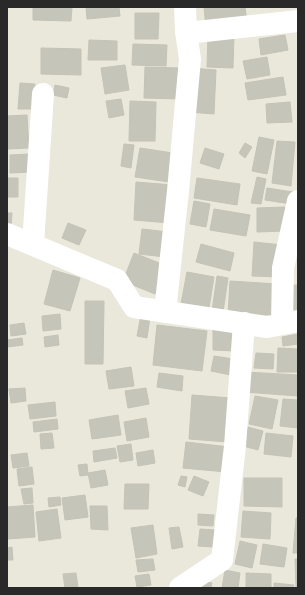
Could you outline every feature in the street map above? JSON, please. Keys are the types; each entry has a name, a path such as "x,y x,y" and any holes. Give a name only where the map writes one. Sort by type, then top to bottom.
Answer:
{"street":[{"path":"165,312 179,183 190,59 186,32 185,7"},
{"path":"187,33 298,21"},
{"path":"33,244 43,94"},
{"path":"7,234 117,280 134,307 267,326 290,322 283,268 298,201"},
{"path":"180,588 222,560 235,446 244,323"}],"building":[{"path":"33,7 72,7 71,21 33,20"},
{"path":"86,7 119,7 120,16 87,19"},
{"path":"204,7 245,7 247,23 206,28"},
{"path":"135,13 159,13 158,39 135,39"},
{"path":"208,35 234,36 233,68 207,67"},
{"path":"285,35 288,50 261,55 259,39"},
{"path":"89,40 117,41 117,60 88,60"},
{"path":"133,44 167,45 166,66 132,65"},
{"path":"41,48 81,49 81,75 41,74"},
{"path":"267,57 270,75 247,79 243,61"},
{"path":"125,65 129,90 105,94 101,68"},
{"path":"145,67 180,68 180,99 144,98"},
{"path":"191,68 216,70 214,114 189,112"},
{"path":"283,77 286,95 248,100 245,83"},
{"path":"20,83 35,84 34,109 18,109"},
{"path":"55,85 69,88 67,98 53,95"},
{"path":"121,99 124,115 109,118 106,101"},
{"path":"130,101 156,102 155,141 129,141"},
{"path":"290,102 292,122 267,123 266,104"},
{"path":"27,115 29,148 7,149 7,116"},
{"path":"259,137 274,140 267,174 252,171"},
{"path":"277,141 295,142 291,186 272,183"},
{"path":"245,143 252,147 245,158 239,153"},
{"path":"124,144 134,145 131,168 121,166"},
{"path":"140,148 173,153 169,182 135,177"},
{"path":"205,148 224,154 219,169 200,163"},
{"path":"30,154 31,172 10,173 10,155"},
{"path":"257,177 266,179 261,204 251,203"},
{"path":"7,178 18,178 18,197 7,197"},
{"path":"197,178 240,184 237,205 194,198"},
{"path":"136,182 173,185 170,223 134,220"},
{"path":"267,188 293,192 291,204 265,200"},
{"path":"194,201 210,204 206,227 190,224"},
{"path":"285,207 286,231 257,232 257,208"},
{"path":"214,209 250,215 246,236 210,230"},
{"path":"7,213 12,213 11,227 7,227"},
{"path":"68,223 86,230 79,245 62,238"},
{"path":"142,229 168,232 165,257 139,254"},
{"path":"254,242 282,245 280,277 252,276"},
{"path":"201,244 234,253 230,271 196,262"},
{"path":"134,253 167,266 155,294 123,281"},
{"path":"53,270 80,278 70,311 44,304"},
{"path":"187,272 214,277 208,314 180,309"},
{"path":"217,276 228,278 223,312 212,311"},
{"path":"230,281 277,284 276,317 228,315"},
{"path":"285,285 298,285 298,315 287,316"},
{"path":"85,301 104,301 103,364 85,364"},
{"path":"60,314 61,329 43,331 42,316"},
{"path":"141,315 150,317 147,338 137,336"},
{"path":"24,323 26,334 11,336 10,325"},
{"path":"157,325 207,331 202,371 153,365"},
{"path":"213,328 237,328 236,351 213,350"},
{"path":"298,334 298,344 283,346 282,337"},
{"path":"58,335 59,345 45,347 44,337"},
{"path":"22,338 23,345 7,347 7,340"},
{"path":"278,348 298,349 298,372 277,372"},
{"path":"256,353 274,354 273,369 254,368"},
{"path":"214,356 233,359 231,375 211,371"},
{"path":"131,367 134,386 109,389 106,371"},
{"path":"245,372 298,375 298,396 244,392"},
{"path":"159,373 183,376 182,391 157,387"},
{"path":"25,388 26,401 11,403 9,389"},
{"path":"146,388 149,404 128,408 125,391"},
{"path":"192,395 231,398 228,442 189,439"},
{"path":"255,396 278,400 272,429 249,424"},
{"path":"283,399 298,400 298,428 280,426"},
{"path":"55,402 56,416 30,419 28,405"},
{"path":"118,415 121,435 92,439 89,420"},
{"path":"146,418 149,437 127,441 124,422"},
{"path":"57,419 58,429 34,432 33,422"},
{"path":"248,427 263,431 258,450 243,446"},
{"path":"52,433 54,448 41,449 40,434"},
{"path":"266,433 293,436 291,457 264,454"},
{"path":"186,442 229,447 226,472 183,468"},
{"path":"131,444 133,460 120,462 117,446"},
{"path":"115,448 117,458 94,462 93,451"},
{"path":"153,450 155,463 138,466 136,453"},
{"path":"27,453 29,466 13,468 11,455"},
{"path":"87,464 88,475 80,476 78,465"},
{"path":"32,467 34,484 19,486 17,469"},
{"path":"105,470 108,485 91,488 88,473"},
{"path":"181,476 187,477 185,487 178,485"},
{"path":"194,476 209,482 203,496 188,490"},
{"path":"244,478 282,478 282,507 244,506"},
{"path":"125,484 149,484 148,509 124,509"},
{"path":"32,488 33,503 24,504 21,489"},
{"path":"85,495 88,517 65,520 62,498"},
{"path":"60,497 61,505 49,507 48,498"},
{"path":"33,505 35,537 8,539 7,507"},
{"path":"90,506 107,506 108,530 91,529"},
{"path":"57,509 61,538 39,541 36,512"},
{"path":"243,511 271,513 270,539 241,537"},
{"path":"198,514 214,515 213,526 198,525"},
{"path":"296,518 298,518 298,553 293,553"},
{"path":"153,525 157,554 136,558 131,528"},
{"path":"179,527 183,547 172,549 169,528"},
{"path":"200,529 215,530 213,547 198,546"},
{"path":"240,541 257,545 252,568 235,564"},
{"path":"263,544 287,548 284,567 260,564"},
{"path":"12,547 13,560 7,560 7,548"},
{"path":"153,559 155,570 138,572 136,560"},
{"path":"295,559 298,559 298,588 296,588"},
{"path":"225,570 240,573 238,588 222,588"},
{"path":"76,573 78,588 65,588 63,574"},
{"path":"246,573 271,574 271,588 246,588"},
{"path":"149,574 151,585 137,587 135,576"},
{"path":"197,580 212,583 211,588 196,588"},
{"path":"274,583 294,585 293,588 274,588"}]}
